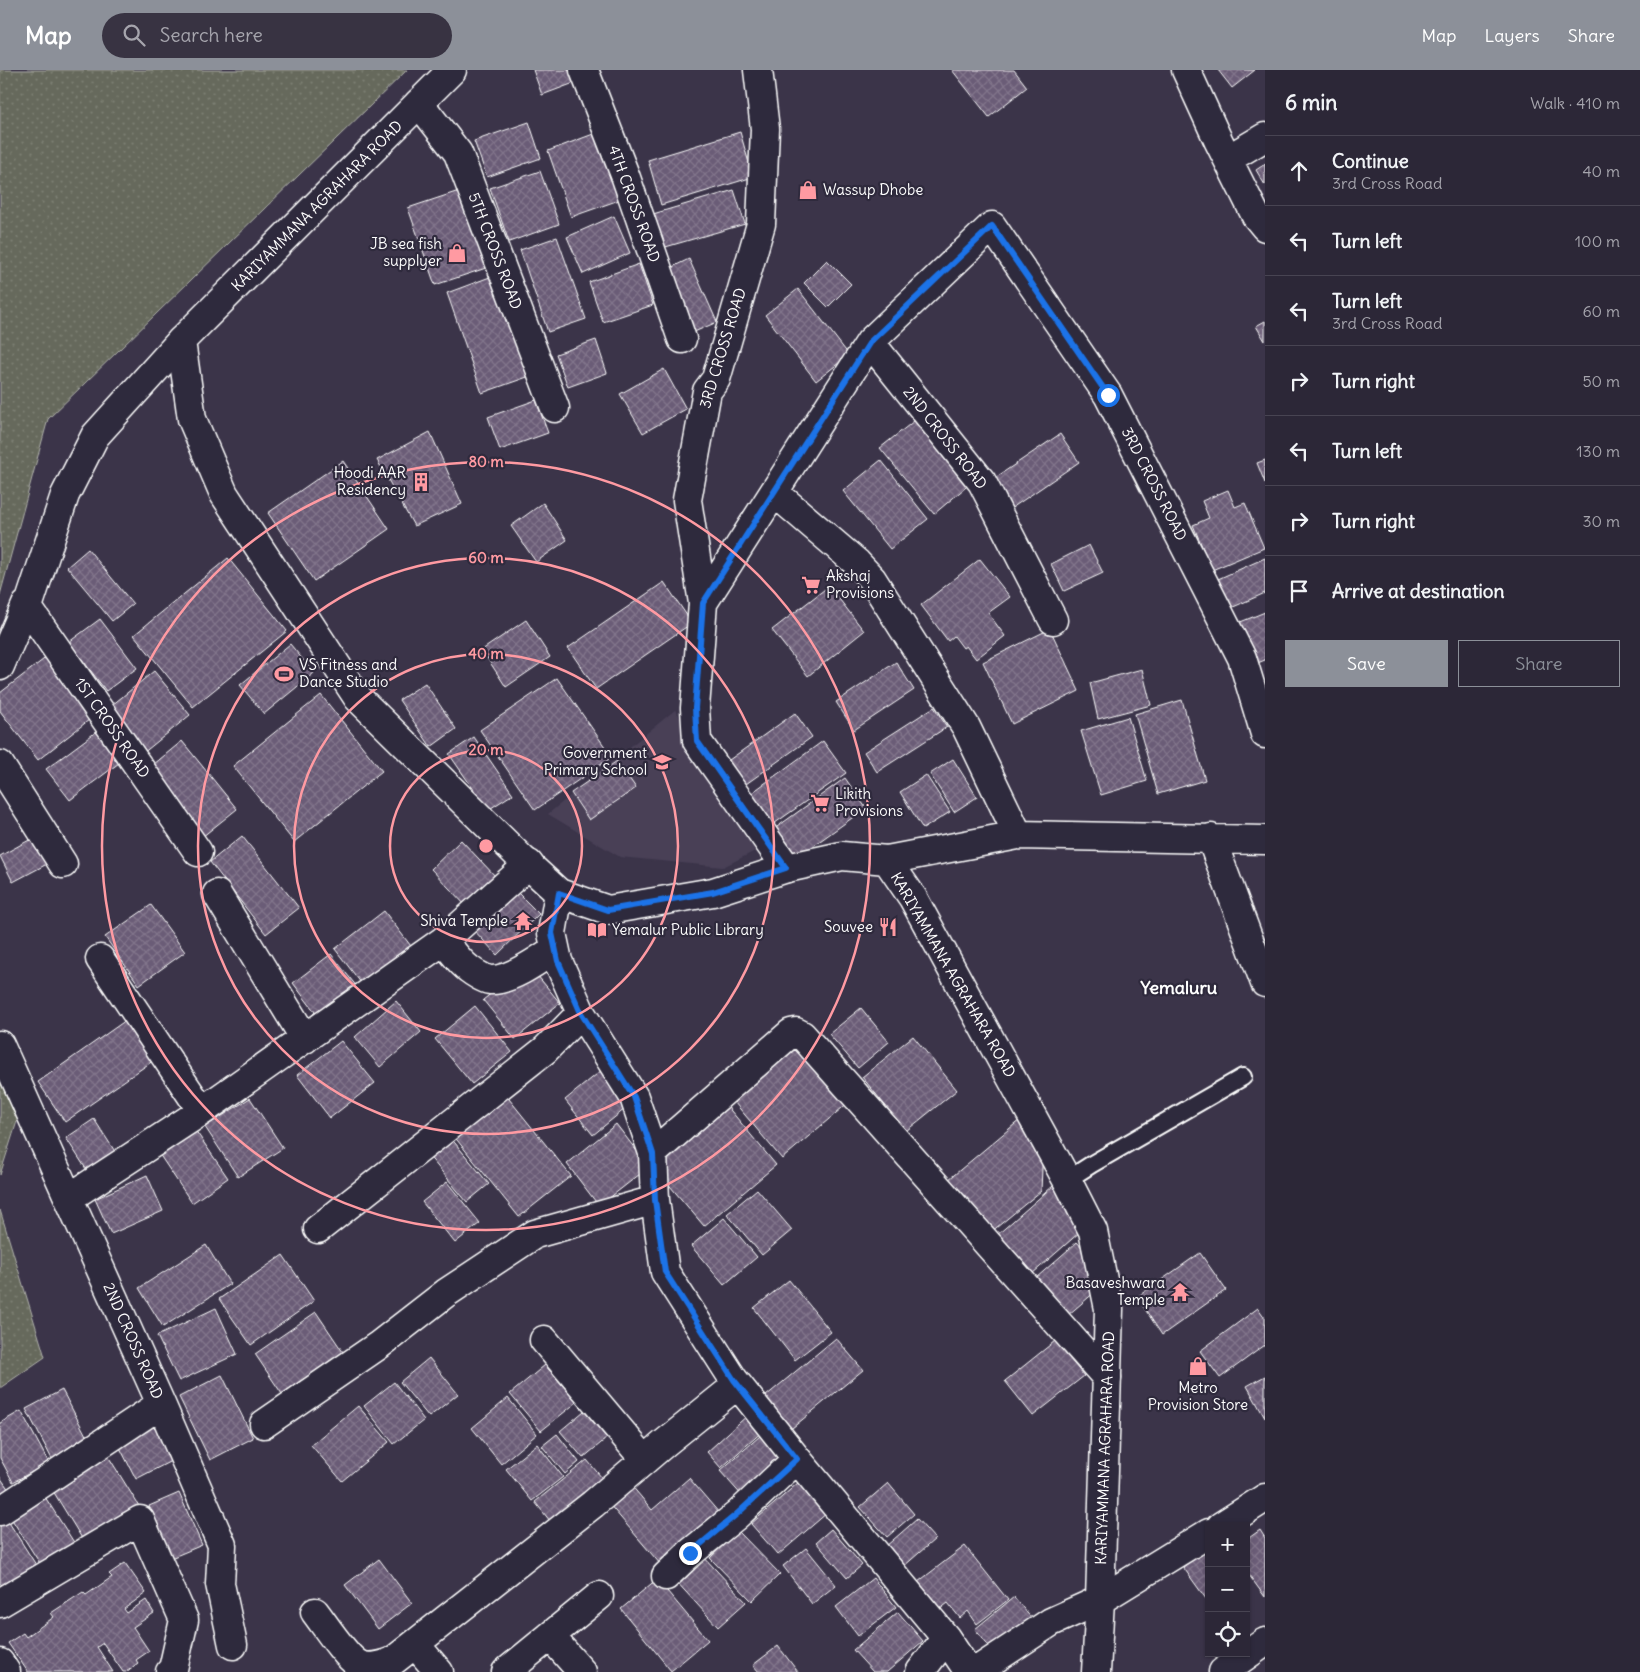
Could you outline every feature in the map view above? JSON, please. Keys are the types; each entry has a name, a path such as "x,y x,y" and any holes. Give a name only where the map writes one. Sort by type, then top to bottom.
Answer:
{"street":[{"name":"KARIYAMMANA AGRAHARA ROAD","path":"0,666 26,605 28,607 65,494 95,436 180,342 452,70"},
{"name":"4TH CROSS ROAD","path":"584,70 625,175 682,339"},
{"name":"3RD CROSS ROAD","path":"758,70 765,129 761,224 716,380 707,391 687,500 703,603 695,708 697,741 786,868"},
{"path":"1186,70 1256,216 1265,227"},
{"name":"5TH CROSS ROAD","path":"419,103 458,153 555,408"},
{"path":"1228,159 1265,137"},
{"name":"3RD CROSS ROAD","path":"870,342 992,226 1108,395 1242,658 1265,734"},
{"name":"KARIYAMMANA AGRAHARA ROAD","path":"180,342 192,419 224,494 358,698 559,893 608,910 713,892 786,868 842,856 887,860 913,898 1093,1231 1109,1310 1096,1672"},
{"path":"703,603 870,342"},
{"name":"2ND CROSS ROAD","path":"870,342 982,482 1053,620"},
{"path":"774,492 857,563 872,579 966,727 1018,835"},
{"name":"1ST CROSS ROAD","path":"26,605 198,852"},
{"path":"0,765 63,864"},
{"path":"887,860 1018,835 1265,840"},
{"path":"1211,838 1265,983"},
{"path":"69,1198 202,1111 444,941 529,864"},
{"path":"559,893 552,933 558,961 581,1013 634,1097 653,1154 655,1200 665,1272 737,1384 946,1638 969,1672"},
{"path":"217,894 305,1039"},
{"path":"444,941 458,959 469,969 489,980 508,977 555,949"},
{"path":"100,959 202,1111"},
{"path":"318,1229 545,1050 581,1013"},
{"path":"653,1154 791,1032 796,1032 802,1035 1107,1378"},
{"name":"2ND CROSS ROAD","path":"0,1045 222,1545 220,1584 233,1645"},
{"path":"264,1424 379,1345 446,1293 535,1234 655,1200"},
{"path":"544,1340 645,1460"},
{"path":"315,1612 346,1651 359,1664 376,1667 393,1661 594,1504 737,1384"},
{"path":"0,1511 161,1404"},
{"path":"666,1576 797,1459"},
{"path":"1227,1522 1265,1498"},
{"path":"0,1603 140,1520 184,1620 173,1669 170,1672"},
{"path":"975,1672 1051,1622 1100,1600 1205,1535"},
{"path":"506,1672 598,1596"},
{"path":"550,1636 582,1672"},
{"path":"920,1672 946,1638"},
{"path":"1223,1672 1265,1642"},
{"path":"415,1644 439,1672"},
{"path":"0,1663 6,1672"}],"lane":[{"path":"1067,1180 1243,1077"}],"shaded area":[{"name":"Government Primary School","path":"675,710 771,843 723,867 620,857 548,814"}],"green space":[{"path":"0,70 407,70 48,419 0,595"},
{"path":"4,1083 19,1115 0,1175 0,1085"},
{"path":"0,1210 45,1357 0,1388"}],"building":[{"path":"533,70 569,70 574,83 542,95"},
{"path":"952,70 1014,70 1027,87 989,117"},
{"path":"1218,70 1255,70 1232,88"},
{"path":"529,122 541,158 487,177 474,141"},
{"path":"740,132 753,177 661,205 648,160"},
{"path":"596,133 619,200 571,217 548,151"},
{"path":"1265,164 1265,185 1256,170"},
{"path":"540,171 559,224 509,242 490,188"},
{"path":"734,190 745,224 662,248 653,214"},
{"path":"459,191 486,268 435,285 408,208"},
{"path":"614,216 630,253 583,274 567,237"},
{"path":"557,237 586,319 548,332 520,250"},
{"path":"689,259 717,322 692,333 664,271"},
{"path":"827,260 851,284 828,307 804,283"},
{"path":"639,264 653,305 603,322 589,282"},
{"path":"498,274 533,375 482,393 447,293"},
{"path":"798,289 849,355 816,381 765,315"},
{"path":"1265,321 1265,341 1256,326"},
{"path":"596,340 607,373 568,387 556,354"},
{"path":"664,369 686,409 643,433 620,394"},
{"path":"536,400 548,433 500,450 488,417"},
{"path":"919,417 972,482 934,514 880,448"},
{"name":"Hoodi AAR Residency","path":"430,432 462,504 414,526 377,460"},
{"path":"1060,434 1079,462 1006,512 986,484"},
{"path":"881,460 928,519 890,549 843,491"},
{"path":"1265,460 1265,483 1257,463"},
{"path":"343,461 389,529 314,581 268,513"},
{"path":"1228,490 1235,507 1245,503 1264,548 1212,570 1193,525 1209,518 1202,501"},
{"path":"543,503 567,540 536,562 511,526"},
{"path":"1089,545 1103,573 1064,591 1051,564"},
{"path":"88,549 133,604 112,621 67,567"},
{"path":"228,558 287,631 193,707 134,635"},
{"path":"1265,558 1265,593 1231,608 1218,579"},
{"path":"980,559 1010,597 988,613 1005,636 976,659 966,646 963,648 954,636 948,641 921,605"},
{"path":"664,582 692,623 596,689 568,648"},
{"path":"829,586 864,631 808,676 772,630"},
{"path":"1265,612 1265,660 1255,664 1238,623"},
{"path":"100,619 137,668 106,691 69,642"},
{"path":"526,620 550,657 506,687 482,650"},
{"path":"1050,629 1079,691 1012,724 983,662"},
{"path":"290,644 314,673 264,714 240,685"},
{"path":"48,656 94,716 38,760 0,711 0,693"},
{"path":"896,662 914,690 854,730 836,702"},
{"path":"1142,669 1151,705 1098,719 1090,683"},
{"path":"154,671 190,715 142,754 106,710"},
{"path":"557,678 612,757 535,810 480,730"},
{"path":"425,683 456,729 431,747 399,700"},
{"path":"321,695 382,771 294,842 233,766"},
{"path":"1182,700 1205,780 1158,794 1135,714"},
{"path":"934,707 947,727 877,772 864,752"},
{"path":"795,713 812,737 739,789 722,765"},
{"path":"1128,717 1147,781 1101,795 1081,731"},
{"path":"100,729 123,760 70,800 46,769"},
{"path":"474,737 513,794 488,810 449,754"},
{"path":"182,741 237,809 202,837 148,769"},
{"path":"823,741 846,773 768,828 746,797"},
{"path":"953,759 977,797 954,812 930,774"},
{"path":"617,761 636,788 589,820 571,793"},
{"path":"926,775 950,812 923,829 900,792"},
{"path":"845,778 866,808 792,861 770,832"},
{"path":"242,836 299,908 266,934 210,862"},
{"path":"33,838 47,864 13,882 0,856"},
{"path":"461,840 497,878 467,907 431,869"},
{"path":"512,887 539,914 497,955 471,927"},
{"path":"151,905 185,952 139,985 105,937"},
{"path":"384,911 414,950 365,988 335,949"},
{"path":"331,954 357,987 315,1019 312,1015 315,1012 293,983"},
{"path":"528,964 560,1003 515,1039 483,1000"},
{"path":"396,1001 421,1032 380,1067 355,1037"},
{"path":"475,1006 512,1052 472,1084 435,1039"},
{"path":"861,1008 889,1042 858,1068 829,1034"},
{"path":"129,1018 157,1058 65,1122 38,1082"},
{"path":"913,1036 957,1090 906,1131 862,1077"},
{"path":"796,1040 849,1102 782,1159 729,1096"},
{"path":"341,1041 375,1083 330,1118 297,1075"},
{"path":"602,1070 631,1104 593,1135 565,1100"},
{"path":"505,1094 571,1176 519,1217 453,1135"},
{"path":"250,1098 283,1148 238,1177 205,1127"},
{"path":"726,1105 776,1165 704,1226 653,1166"},
{"path":"94,1119 116,1153 88,1172 66,1138"},
{"path":"1021,1119 1043,1146 1041,1191 991,1232 948,1180"},
{"path":"191,1124 228,1178 192,1203 155,1148"},
{"path":"616,1124 649,1167 599,1206 567,1164"},
{"path":"445,1131 489,1184 467,1202 423,1149"},
{"path":"147,1175 163,1211 111,1234 95,1199"},
{"path":"447,1182 480,1223 455,1243 422,1202"},
{"path":"1053,1186 1088,1225 1032,1274 997,1235"},
{"path":"757,1189 792,1230 762,1255 727,1214"},
{"path":"724,1218 757,1257 724,1285 691,1246"},
{"path":"1077,1242 1098,1266 1102,1286 1068,1315 1036,1278"},
{"path":"206,1245 230,1284 163,1327 139,1288"},
{"path":"1200,1253 1226,1290 1162,1335 1137,1297"},
{"path":"283,1255 314,1301 251,1345 219,1299"},
{"path":"789,1280 831,1332 795,1360 754,1308"},
{"path":"216,1308 237,1354 179,1381 157,1336"},
{"path":"1258,1308 1265,1318 1265,1345 1220,1378 1200,1351"},
{"path":"316,1312 343,1352 282,1394 255,1354"},
{"path":"836,1338 863,1370 786,1433 760,1401"},
{"path":"1055,1341 1084,1376 1033,1416 1005,1381"},
{"path":"429,1358 458,1394 429,1417 400,1382"},
{"path":"545,1365 577,1402 541,1431 510,1394"},
{"path":"222,1375 253,1438 210,1460 179,1397"},
{"path":"1265,1376 1265,1418 1247,1386"},
{"path":"394,1382 424,1420 394,1444 364,1406"},
{"path":"62,1390 89,1441 53,1461 26,1409"},
{"path":"508,1398 537,1434 501,1464 472,1428"},
{"path":"358,1406 389,1442 342,1481 311,1445"},
{"path":"21,1411 49,1463 13,1482 0,1458 0,1423"},
{"path":"584,1411 607,1438 583,1458 560,1431"},
{"path":"749,1414 764,1430 721,1468 707,1452"},
{"path":"158,1419 177,1458 136,1479 116,1440"},
{"path":"557,1434 579,1462 565,1474 542,1446"},
{"path":"760,1436 784,1463 744,1498 720,1471"},
{"path":"537,1444 563,1477 532,1501 506,1469"},
{"path":"105,1451 139,1506 83,1540 50,1486"},
{"path":"587,1460 607,1484 554,1526 535,1502"},
{"path":"0,1477 9,1490 0,1495"},
{"path":"689,1478 720,1514 661,1565 609,1504 631,1485 652,1510"},
{"path":"799,1482 827,1513 778,1555 751,1524"},
{"path":"888,1483 914,1514 887,1537 860,1507"},
{"path":"179,1493 202,1545 171,1558 149,1506"},
{"path":"45,1497 75,1544 41,1565 11,1518"},
{"path":"917,1519 935,1539 903,1567 885,1547"},
{"path":"8,1521 38,1568 4,1589 0,1583 0,1526"},
{"path":"831,1529 862,1565 847,1578 816,1542"},
{"path":"1260,1530 1265,1538 1265,1597 1250,1576 1250,1537"},
{"path":"738,1531 780,1574 752,1601 710,1558"},
{"path":"965,1546 1008,1600 977,1624 968,1611 960,1618 948,1603 939,1610 918,1582"},
{"path":"806,1548 836,1585 812,1604 783,1566"},
{"path":"1205,1551 1205,1597 1183,1567"},
{"path":"701,1554 746,1602 718,1627 674,1579"},
{"path":"379,1559 412,1603 378,1629 345,1585"},
{"path":"125,1563 146,1593 124,1609 127,1613 146,1600 154,1613 133,1627 149,1651 136,1660 138,1663 126,1672 123,1672 103,1643 97,1647 113,1672 28,1672 8,1643 23,1633 26,1637 54,1617 51,1613 83,1592 86,1595 112,1577 109,1574"},
{"path":"873,1578 896,1607 858,1636 836,1607"},
{"path":"657,1579 708,1640 671,1671 621,1609"},
{"path":"1014,1597 1037,1625 997,1657 975,1629"},
{"path":"898,1612 923,1641 887,1672 873,1672 853,1650"},
{"path":"778,1646 798,1672 759,1672 753,1665"}],"place":[{"name":"Wassup Dhobe","path":"808,190"},
{"name":"JB sea fish supplyer","path":"457,253"},
{"name":"Hoodi AAR Residency","path":"421,482"},
{"name":"Akshaj Provisions","path":"811,585"},
{"name":"VS Fitness and Dance Studio","path":"284,674"},
{"name":"Government Primary School","path":"662,762"},
{"name":"Likith Provisions","path":"820,803"},
{"name":"Shiva Temple","path":"523,921"},
{"name":"Souvee","path":"888,927"},
{"name":"Yemalur Public Library","path":"597,930"},
{"name":"Basaveshwara Temple","path":"1180,1292"},
{"name":"Metro Provision Store","path":"1198,1366"}],"district":[{"name":"Yemaluru","path":"1179,988"}],"route":[{"path":"690,1553 737,1514 797,1459 734,1380 665,1272 655,1200 653,1154 634,1097 581,1013 558,961 552,933 559,893 608,910 713,892 786,868 697,741 695,708 703,603 870,342 992,226 1108,395"}]}
